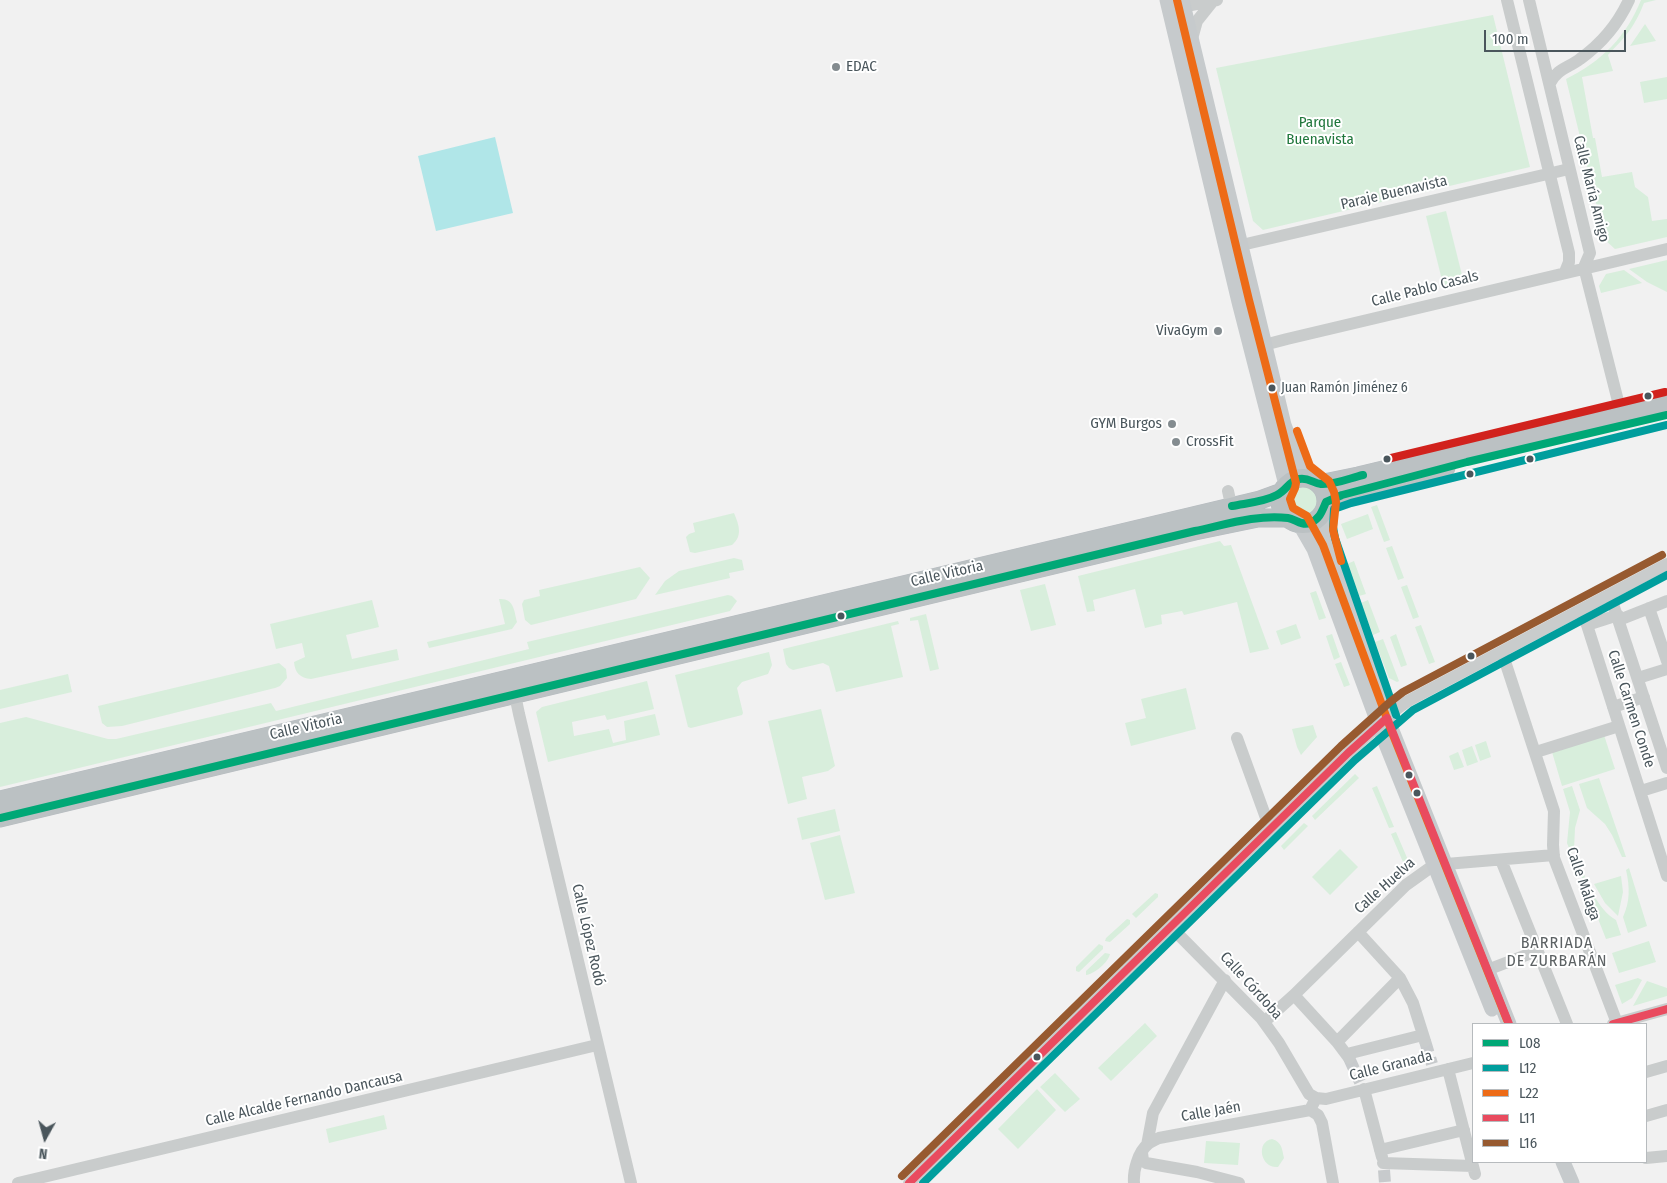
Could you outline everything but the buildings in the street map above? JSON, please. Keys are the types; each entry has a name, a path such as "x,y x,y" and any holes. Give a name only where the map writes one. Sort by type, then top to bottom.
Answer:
{"highway":[{"path":"1667,402 1358,476 1313,481 1300,478 1292,481 1284,489 1281,506 1294,521 1313,522 1325,507 1342,494 1667,414"},
{"path":"1313,481 1325,492 1325,507"},
{"name":"Calle Vitoria","path":"0,800 1260,500 1284,489"},
{"name":"Calle Vitoria","path":"0,818 1195,531 1258,518 1294,521"},
{"path":"488,684 499,686 515,695"}],"main road":[{"path":"1176,4 1192,41 1194,82"},
{"path":"1176,4 1233,247 1252,356 1284,489"},
{"path":"1233,247 1264,345 1284,425 1301,470 1313,481"},
{"path":"1325,507 1322,528 1383,721"},
{"path":"1294,521 1314,549 1439,865 1498,1023"},
{"path":"1439,865 1487,970 1509,1023"},
{"path":"1553,1163 1562,1183"},
{"path":"1563,1163 1572,1183"}],"street":[{"path":"1176,4 1214,0"},
{"path":"1192,41 1197,21 1214,0"},
{"path":"1507,0 1569,253 1569,262 1565,272"},
{"name":"Calle María Amigo","path":"1530,0 1590,253 1584,267"},
{"path":"1550,83 1553,77 1563,68 1578,61 1606,36 1618,21 1630,0"},
{"path":"1544,60 1563,68"},
{"name":"Paraje Buenavista","path":"1233,247 1569,169"},
{"name":"Calle Pablo Casals","path":"1252,356 1264,345 1667,248"},
{"path":"1590,253 1611,262"},
{"path":"1584,267 1620,413"},
{"path":"909,1183 1348,753 1383,721 1408,701 1667,564"},
{"path":"1614,592 1619,617 1667,768"},
{"path":"1587,625 1619,617 1667,601"},
{"path":"1649,608 1667,662"},
{"name":"Calle Carmen Conde","path":"1580,610 1587,625 1667,876"},
{"name":"Calle Málaga","path":"1502,652 1554,810 1552,841 1554,855 1615,1023"},
{"name":"Calle Vitoria","path":"515,695 518,686 525,682 584,667 612,654"},
{"path":"1638,678 1667,669"},
{"name":"Calle López Rodó","path":"515,695 631,1183"},
{"path":"1613,707 1644,697"},
{"path":"1536,752 1619,726"},
{"path":"1237,738 1270,830"},
{"path":"1641,791 1667,783"},
{"path":"1439,865 1554,855"},
{"path":"1501,860 1567,1023"},
{"name":"Calle Huelva","path":"1264,1022 1294,995 1406,884 1439,865"},
{"name":"Calle Córdoba","path":"1171,927 1225,980 1264,1022 1279,1043 1309,1094 1316,1098"},
{"name":"Calle Huelva","path":"1294,995 1348,1056 1424,1038 1413,1003 1400,978 1358,932"},
{"path":"1487,970 1537,951"},
{"path":"1337,1042 1400,978"},
{"path":"1225,980 1153,1113 1143,1160 1146,1163 1197,1172 1239,1183"},
{"path":"1618,1023 1667,1009"},
{"name":"Calle Alcalde Fernando Dancausa","path":"18,1183 597,1045"},
{"name":"Calle Granada","path":"1316,1098 1326,1099 1362,1087 1433,1068 1448,1069 1472,1063"},
{"path":"1647,1072 1667,1066"},
{"path":"1448,1069 1472,1162"},
{"path":"1362,1087 1384,1166 1474,1170 1472,1163"},
{"path":"1316,1098 1310,1110 1318,1115 1322,1123 1333,1183"},
{"name":"Calle Jaén","path":"1144,1149 1159,1138 1310,1110"},
{"path":"1647,1116 1667,1110"},
{"path":"1380,1150 1464,1130"},
{"path":"1134,1183 1135,1168 1144,1149"},
{"path":"1647,1158 1667,1156"}],"green space":[{"path":"1641,0 1656,0 1644,3 1629,31 1608,55 1613,71 1582,77 1602,177 1632,172 1635,187 1648,197 1652,221 1667,219 1667,237 1615,249 1605,240 1566,79 1591,64 1611,47 1628,25"},
{"name":"Parque Buenavista","path":"1493,15 1530,167 1263,230 1253,221 1216,68"},
{"path":"1645,24 1656,41 1630,46"},
{"path":"1667,77 1667,99 1644,103 1640,82"},
{"path":"1446,211 1464,283 1444,288 1426,216"},
{"path":"1667,260 1667,292 1647,282 1629,269"},
{"path":"1624,270 1642,283 1601,293 1599,286 1606,274"},
{"path":"1304,487 1310,488 1318,496 1318,508 1310,516 1304,517 1298,516 1290,508 1289,502 1290,496 1298,488"},
{"path":"1377,505 1390,540 1384,542 1371,507"},
{"path":"734,513 739,534 732,545 695,553 690,552 686,537 695,532 693,523"},
{"path":"1368,514 1373,529 1347,539 1341,524"},
{"path":"1220,541 1224,546 1231,545 1269,649 1250,653 1237,602 1184,615 1182,611 1161,615 1162,624 1145,628 1135,589 1093,600 1095,611 1087,612 1078,576"},
{"path":"1392,546 1404,578 1398,580 1386,548"},
{"path":"734,558 742,560 744,570 729,573 730,578 655,595 665,581 679,571"},
{"path":"1354,561 1366,594 1359,596 1347,564"},
{"path":"640,567 650,578 636,599 531,625 525,620 522,604 524,600 540,596 539,590"},
{"path":"1045,584 1056,625 1031,631 1020,590"},
{"path":"1407,585 1419,617 1413,619 1401,587"},
{"path":"1316,591 1326,618 1319,620 1310,593"},
{"path":"728,595 737,601 730,611 0,787 0,723 26,717 108,739 116,739 271,703 276,711 529,649 527,642"},
{"path":"499,599 508,600 514,609 517,622 512,629 429,648 427,642 505,624"},
{"path":"372,600 379,627 346,635 352,659 397,649 399,660 311,679 297,672 294,662 305,657 302,643 276,649 270,624"},
{"path":"1368,600 1380,632 1373,635 1361,603"},
{"path":"926,614 939,669 930,671 918,620 910,621 910,618"},
{"path":"898,621 899,624 891,626 903,677 836,692 829,666 823,663 793,670 786,664 783,649"},
{"path":"1296,624 1301,638 1281,645 1276,631"},
{"path":"1421,625 1435,662 1429,664 1415,627"},
{"path":"1332,634 1340,657 1334,660 1326,636"},
{"path":"1396,634 1407,665 1401,667 1390,637"},
{"path":"1383,639 1399,681 1397,682 1389,678 1375,642"},
{"path":"769,652 772,665 768,674 742,682 737,688 742,715 691,728 688,727 675,675"},
{"path":"1341,662 1350,685 1344,687 1335,664"},
{"path":"279,663 286,669 287,678 280,686 275,688 122,726 107,727 102,723 98,706"},
{"path":"68,674 72,692 0,709 0,690"},
{"path":"647,681 654,709 607,720 605,715 572,722 574,736 609,729 613,743 626,740 624,721 655,714 660,735 548,762 536,712 542,707"},
{"path":"1186,688 1196,729 1131,746 1125,723 1146,718 1141,699"},
{"path":"821,709 835,766 828,771 802,777 807,799 788,804 768,721"},
{"path":"1313,725 1317,737 1301,755 1292,729"},
{"path":"1604,735 1615,769 1562,786 1552,752"},
{"path":"1486,741 1491,757 1480,761 1475,745"},
{"path":"1472,746 1478,762 1467,766 1462,750"},
{"path":"1458,752 1464,767 1454,770 1449,756"},
{"path":"1355,774 1359,778 1315,820 1312,816"},
{"path":"1599,778 1626,857 1622,857 1605,824 1587,808 1579,784"},
{"path":"1377,786 1394,827 1389,828 1372,788"},
{"path":"1572,786 1580,810 1575,828 1574,850 1571,853 1567,843 1570,812 1563,789"},
{"path":"835,809 840,831 802,840 797,818"},
{"path":"1304,823 1308,826 1284,850 1281,846"},
{"path":"1396,832 1408,860 1403,862 1391,834"},
{"path":"840,835 855,893 825,900 810,843"},
{"path":"1340,849 1358,867 1330,895 1312,877"},
{"path":"1576,863 1580,865 1598,903 1616,920 1621,935 1606,939"},
{"path":"1629,868 1647,926 1628,933 1623,917 1628,900 1629,888 1626,870"},
{"path":"1621,876 1623,892 1618,916 1605,903 1594,884"},
{"path":"1155,893 1158,894 1158,897 1136,918 1132,914"},
{"path":"1127,919 1130,920 1130,924 1110,942 1105,941 1106,938"},
{"path":"1649,941 1656,962 1619,973 1612,953"},
{"path":"1099,944 1103,946 1103,949 1079,972 1076,971 1076,967"},
{"path":"1105,953 1110,954 1104,964 1093,973 1086,975 1086,971"},
{"path":"1638,978 1642,980 1632,998 1622,1004 1615,985"},
{"path":"1647,981 1667,988 1667,996 1633,1006"},
{"path":"1145,1023 1157,1036 1111,1081 1098,1068"},
{"path":"1055,1073 1080,1099 1065,1112 1040,1087"},
{"path":"1037,1089 1056,1110 1018,1149 998,1129"},
{"path":"384,1115 387,1129 329,1143 326,1129"},
{"path":"1272,1139 1280,1144 1283,1152 1284,1158 1278,1167 1267,1164 1262,1155 1263,1145"},
{"path":"1206,1141 1240,1143 1238,1165 1204,1163"}],"water":[{"path":"495,137 513,213 436,231 418,156"}],"tunnel":[{"path":"1425,1041 1432,1064"},
{"path":"1349,1058 1360,1082"},
{"path":"1384,1170 1385,1183"}],"transit line":[{"name":"L22","path":"1177,0 1249,300 1296,483 1290,499 1293,508 1307,516 1323,545 1393,735 1507,1020"},
{"path":"1387,459 1665,392"},
{"name":"L08","path":"0,818 1229,523 1276,517 1288,518 1304,524 1310,523 1322,512 1326,502 1342,495 1467,462 1667,415"},
{"name":"L12","path":"1396,715 1335,538 1333,527 1334,509 1351,503 1667,425"},
{"name":"L22","path":"1297,431 1310,466 1329,481 1334,492 1336,502 1333,530 1341,561"},
{"name":"L08","path":"1232,506 1272,497 1299,479 1326,484 1363,475"},
{"name":"L16","path":"902,1176 1341,746 1390,702 1403,692 1662,555"},
{"name":"L12","path":"923,1183 1355,760 1413,710 1667,575"},
{"name":"L11","path":"909,1183 1348,753 1387,718 1509,1023"},
{"name":"L11","path":"1617,1023 1667,1009"}],"place":[{"name":"EDAC","path":"836,67"},
{"name":"VivaGym","path":"1218,331"},
{"name":"Juan Ramón Jiménez 6","path":"1272,388"},
{"name":"GYM Burgos","path":"1172,424"},
{"name":"CrossFit","path":"1176,442"}],"district":[{"name":"BARRIADA DE ZURBARÁN","path":"1557,953"}]}
